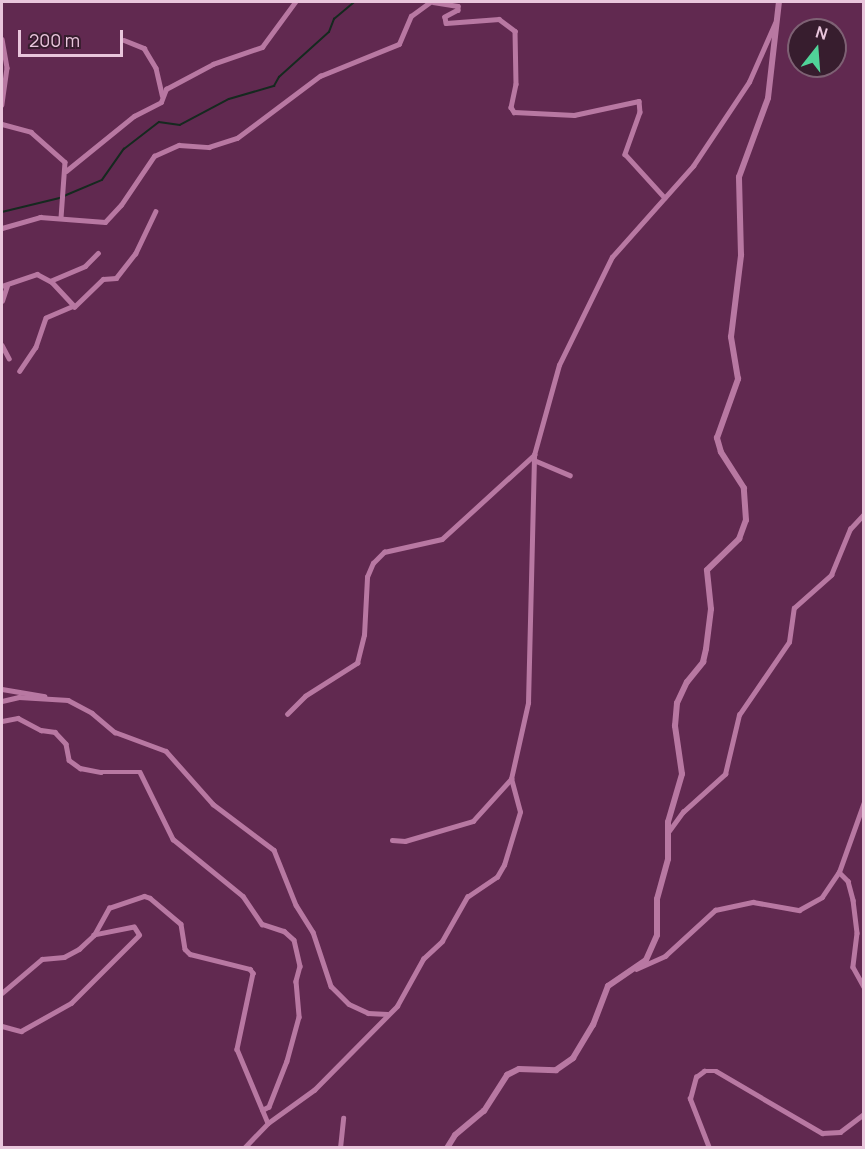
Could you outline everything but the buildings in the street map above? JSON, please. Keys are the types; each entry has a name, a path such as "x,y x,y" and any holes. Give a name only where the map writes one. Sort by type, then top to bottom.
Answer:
{"main road":[{"path":"447,1148 455,1135 484,1111 507,1075 519,1069 556,1070 573,1058 593,1025 608,987 646,960 657,935 657,899 668,859 671,810 682,774 675,712 679,695 703,662 706,650 711,609 707,570 739,539 746,520 744,488 721,452 717,438 738,379 731,337 741,255 739,177 768,98 779,2"}],"street":[{"path":"162,95 166,89 213,64 258,49 274,34 295,2"},
{"path":"2,228 40,217 97,223 111,219 154,156 179,145 209,147 237,138 320,76 399,44 411,16 431,2 458,6 458,10 445,17 446,24 499,19 515,31 516,89 511,107 514,112 574,115 639,101 640,112 625,154 665,198"},
{"path":"244,1148 268,1123 314,1090 387,1014 406,992 423,959 442,941 467,897 497,877 504,865 520,812 511,779 528,703 534,458 562,354 598,282 618,249 693,166 739,97 775,23"},
{"path":"2,39 6,68 2,105"},
{"path":"66,171 134,116 161,102 162,95 156,68 144,48 124,40"},
{"path":"2,124 31,132 61,158 66,171 61,218"},
{"path":"20,370 36,347 46,318 74,307 103,279 117,277 135,254 155,212"},
{"path":"50,281 72,274 98,253"},
{"path":"2,301 4,286 34,275 50,281 74,307"},
{"path":"2,345 9,357"},
{"path":"534,458 570,475"},
{"path":"287,714 305,696 357,663 364,635 367,576 373,563 384,552 442,539 534,458"},
{"path":"669,831 683,812 725,774 740,715 789,642 794,608 831,575 850,529 864,514"},
{"path":"2,689 49,698 68,700 77,697"},
{"path":"2,701 49,698"},
{"path":"68,700 122,735 158,746 213,804 274,850 291,894 313,932 331,986 349,1004 368,1012 387,1014"},
{"path":"2,721 18,718 41,730 55,732 67,746 69,760 80,768 101,772 140,772 173,840 243,896 262,924 284,931 294,939 300,966 296,981 299,1017 287,1061 271,1104 263,1110"},
{"path":"392,840 405,841 473,821 511,779"},
{"path":"633,970 664,956 715,910 753,903 799,910 822,897 838,872 864,802"},
{"path":"838,872 848,881 855,919 853,967 864,987"},
{"path":"2,993 42,959 72,954 94,935 109,908 144,896 181,924 185,949 190,954 250,969 254,978 237,1049 268,1123"},
{"path":"855,919 864,920"},
{"path":"2,1026 21,1031 71,1003 139,934 134,927 94,935"},
{"path":"709,1148 690,1099 696,1077 704,1071 716,1071 822,1133 840,1132 864,1114"},
{"path":"340,1148 343,1118"}],"waterway":[{"path":"64,196 102,180 124,149 159,122 180,125 229,99 274,86 279,77 329,32 334,19 354,2"},
{"path":"2,212 60,198"}]}
